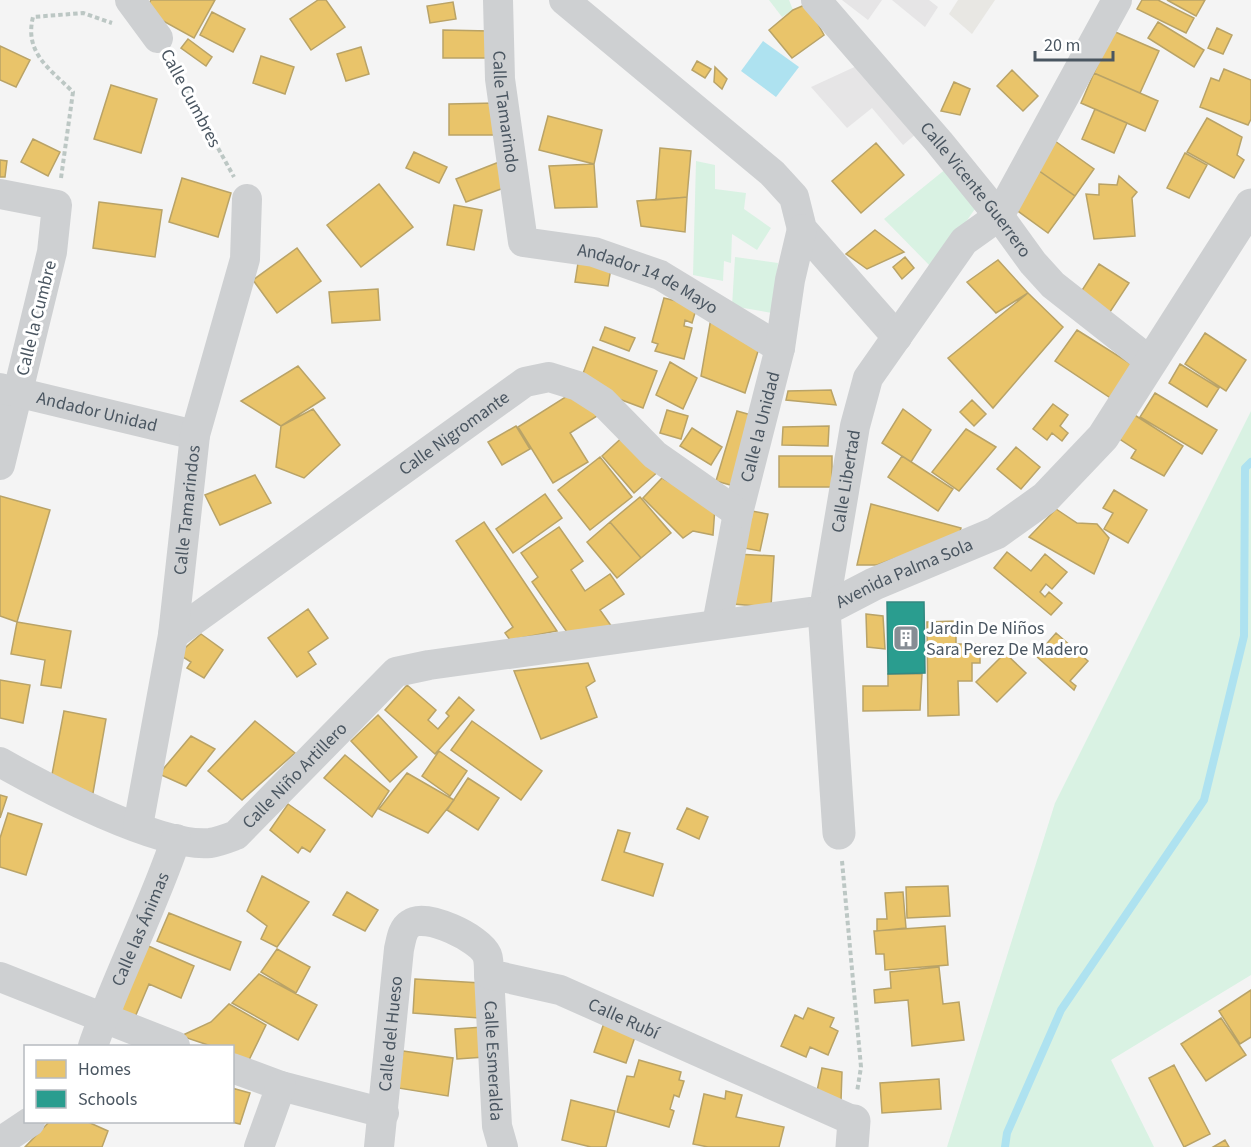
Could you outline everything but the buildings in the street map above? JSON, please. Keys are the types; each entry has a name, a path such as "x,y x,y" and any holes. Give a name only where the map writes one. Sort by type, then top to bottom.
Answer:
{"street":[{"name":"Calle Tamarindo","path":"498,0 500,79 519,224"},
{"name":"Calle la Unidad","path":"564,0 772,172 794,197 802,229 790,280 780,348 738,513 717,624"},
{"name":"Calle Vicente Guerrero","path":"816,0 999,216 1033,263 1053,285 1151,362"},
{"name":"Calle Libertad","path":"849,597 858,416 868,378 964,241 999,216 1108,3"},
{"name":"Calle Cumbres","path":"123,12 159,38"},
{"path":"0,194 57,205"},
{"name":"Calle Tamarindos","path":"138,826 173,635 195,435 244,259 247,199"},
{"name":"Calle la Cumbre","path":"0,465 8,391 52,252 57,205"},
{"name":"Avenida Palma Sola","path":"839,833 849,597 996,532 1044,498 1103,437 1251,205"},
{"name":"Andador 14 de Mayo","path":"519,224 523,242 594,252 660,275 780,348"},
{"name":"Calle la Unidad","path":"802,229 897,337"},
{"name":"Calle Nigromante","path":"173,635 525,382 549,377 578,386 603,402 655,455 738,513"},
{"name":"Andador Unidad","path":"8,391 195,435"},
{"path":"717,624 849,597"},
{"name":"Calle Niño Artillero","path":"0,762 53,792 138,826 176,839 209,843 236,835 373,692 396,672 429,665 717,624"},
{"name":"Calle las Ánimas","path":"94,1045 103,1017 160,885 176,839"},
{"name":"Calle del Hueso","path":"379,1147 399,949 403,933 410,924 421,919 434,921 475,941 487,955 489,974"},
{"name":"Calle Rubí","path":"489,974 560,990 853,1134"},
{"name":"Calle Esmeralda","path":"489,974 497,1126 503,1147"},
{"path":"0,977 170,1045"},
{"path":"234,1069 281,1086 384,1113"},
{"path":"259,1147 281,1086"},
{"path":"0,1142 28,1123"}],"path":[{"path":"57,205 73,92 36,55 29,32 33,16 123,12"},
{"name":"Calle Cumbres","path":"159,38 190,101 247,199"},
{"path":"839,833 861,1067 853,1134"}],"shaded area":[{"path":"842,0 882,0 868,20"},
{"path":"892,0 929,0 938,7 925,27"},
{"path":"958,0 995,0 972,34 949,14"},
{"path":"861,64 917,133 903,145 872,108 847,128 811,87"}],"green space":[{"path":"769,0 789,0 793,10 782,17"},
{"path":"696,161 715,165 715,189 746,193 744,209 771,228 757,250 732,234 731,263 724,261 723,281 693,275"},
{"path":"947,168 977,206 933,269 884,219"},
{"path":"735,257 778,263 772,313 732,306"},
{"path":"1251,411 1251,975 1111,1060 1154,1147 947,1147 1055,803"}],"water":[{"path":"763,41 799,67 776,97 741,71"}],"waterway":[{"path":"1005,1147 1007,1133 1061,1010 1204,800 1244,636 1245,468 1251,462"}],"place":[{"name":"Jardin De Niños Sara Perez De Madero","path":"906,638"}]}
